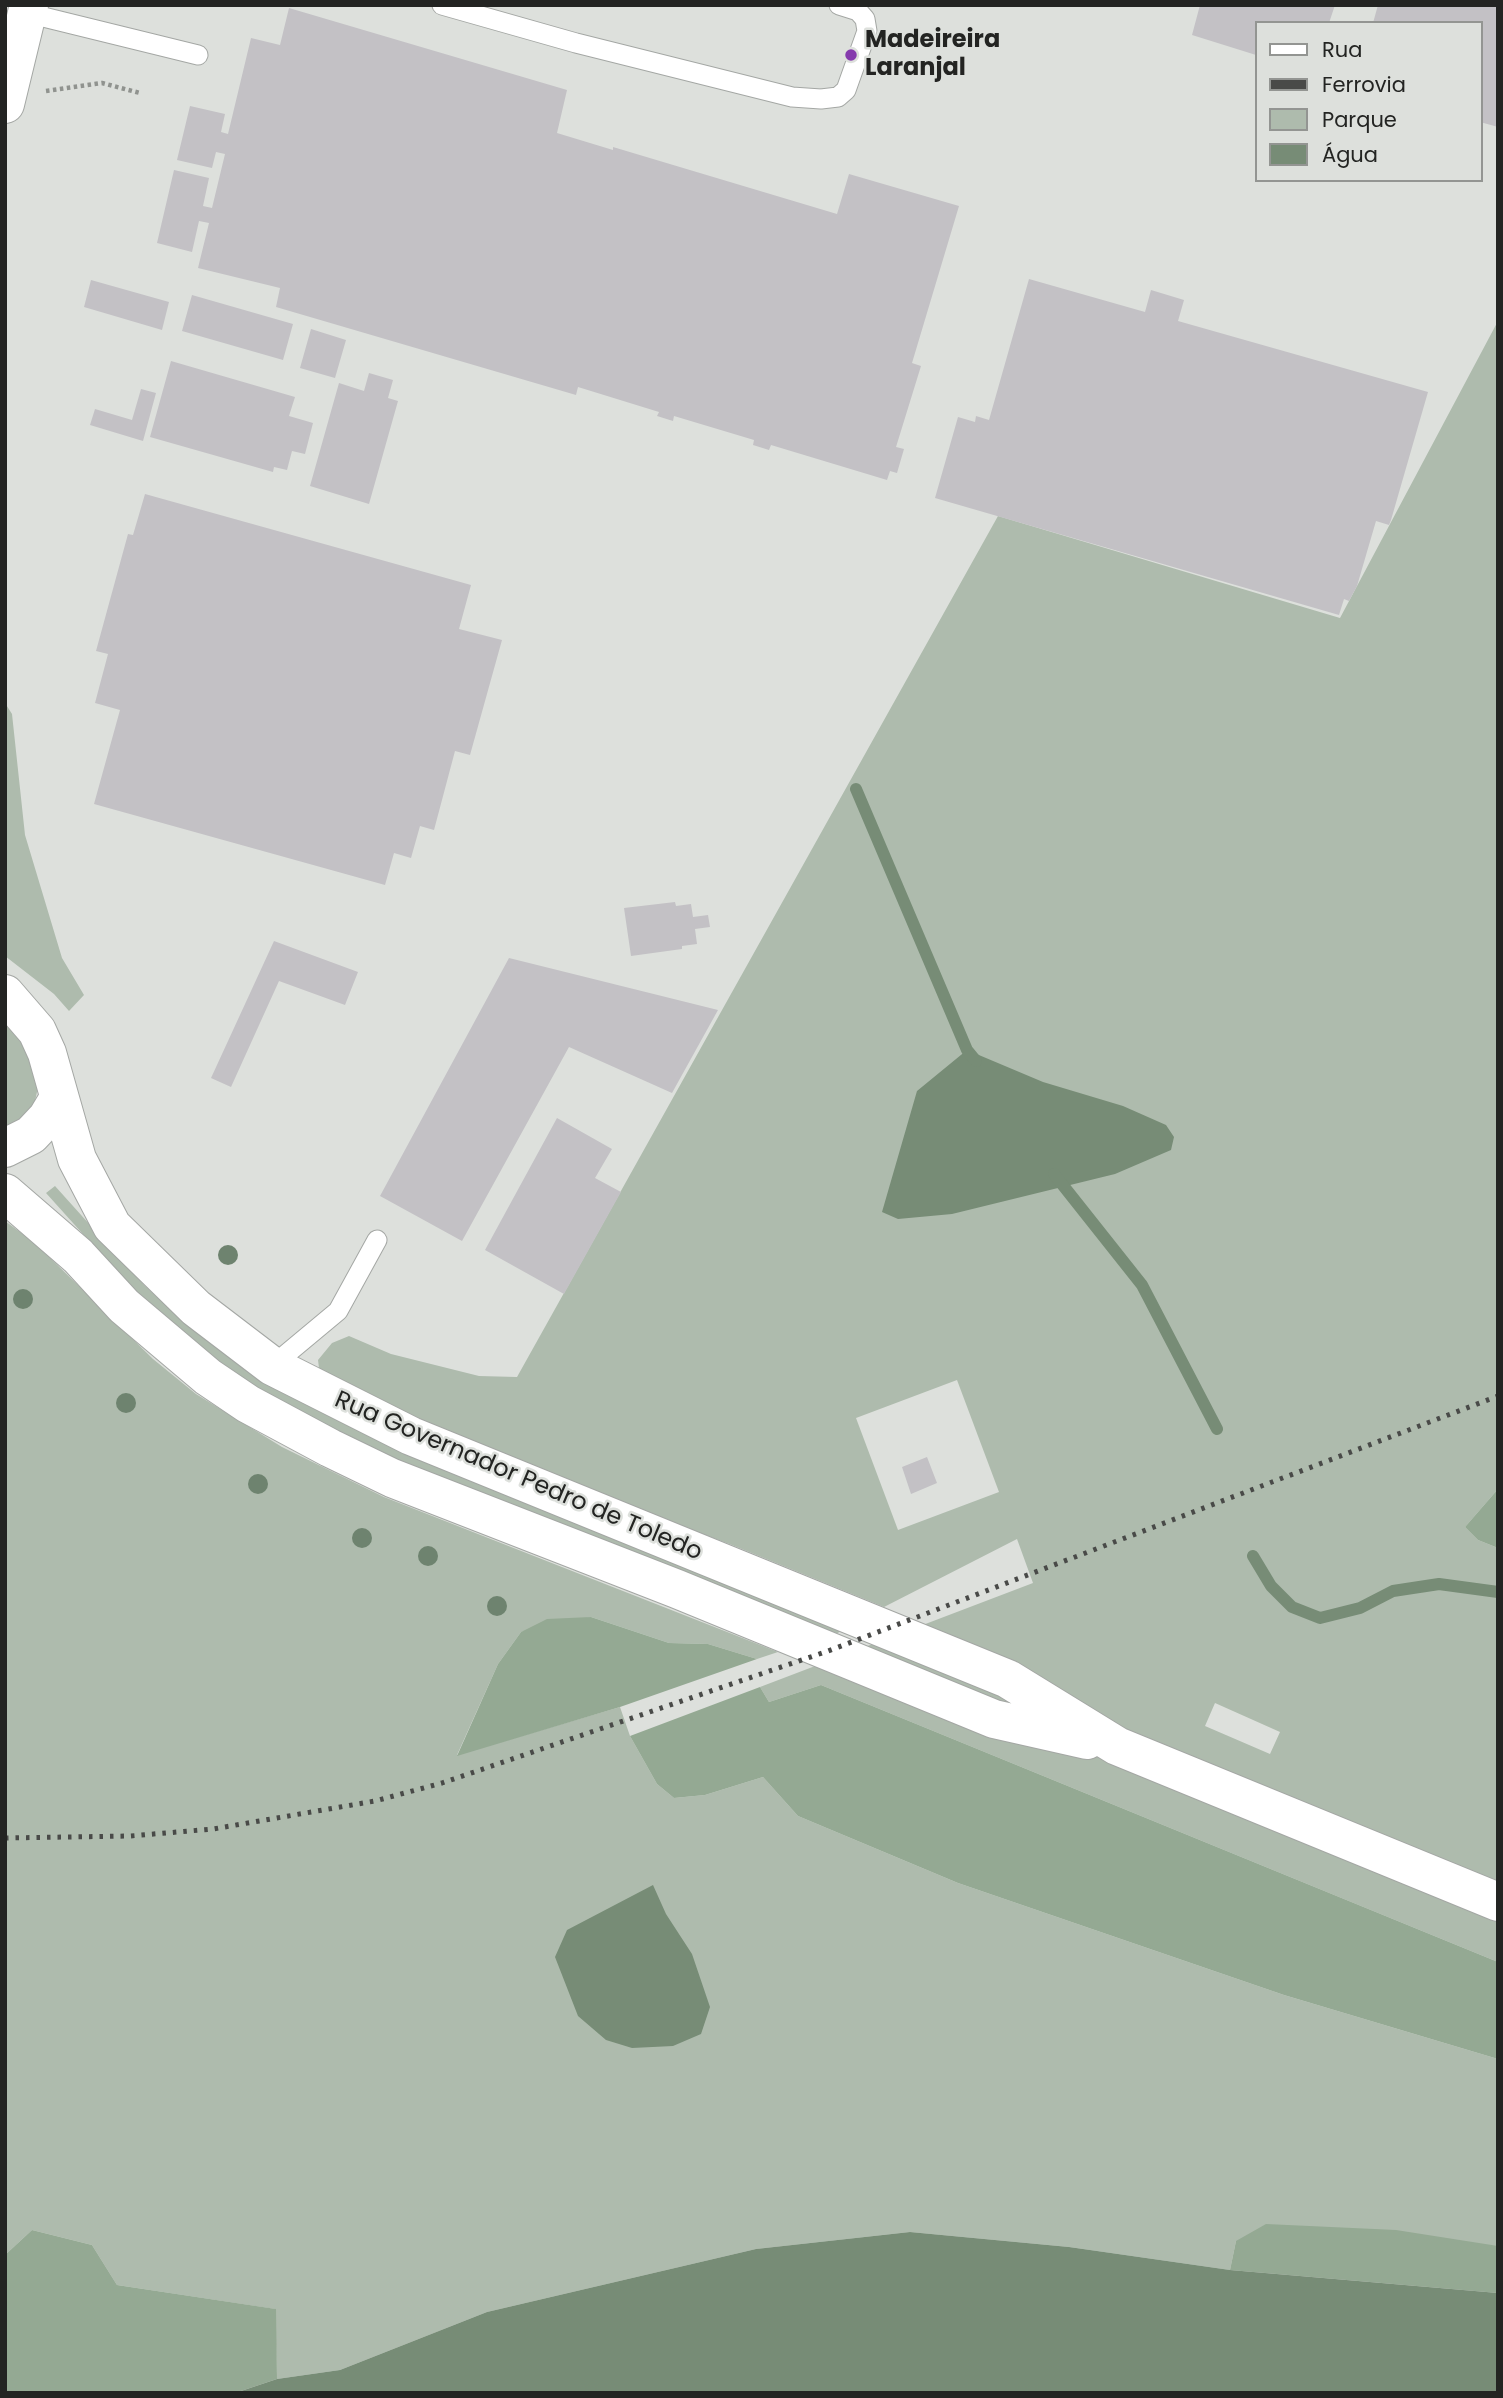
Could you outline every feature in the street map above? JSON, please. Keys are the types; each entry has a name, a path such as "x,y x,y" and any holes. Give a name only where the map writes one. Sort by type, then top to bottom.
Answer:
{"main road":[{"path":"6,101 28,9"},
{"name":"Rua Governador Pedro de Toledo","path":"5,994 37,1031 47,1053 77,1159 112,1226 196,1308 272,1366 411,1436 1008,1679 1117,1746 1498,1902"},
{"path":"5,1148 31,1135 47,1118 59,1098"},
{"name":"Rua Governador Pedro de Toledo","path":"5,1193 78,1256 124,1306 208,1377 248,1404 330,1448 392,1478 677,1589 994,1719 1117,1746"}],"lane":[{"path":"442,5 711,77 792,97 821,99 838,97 846,90 867,32 866,19 858,11 839,5"},
{"path":"28,9 198,55"},
{"path":"272,1366 338,1311 377,1240"}],"path":[{"path":"6,101 102,83 140,93"}],"green space":[{"path":"1498,321 1498,1489 1465,1527 1478,1540 1498,1548 1498,1962 821,1685 769,1702 760,1687 1033,1583 1017,1539 884,1607 732,1545 492,1455 320,1376 318,1360 332,1343 349,1336 391,1354 479,1376 517,1377 998,516 1340,618","holes":["957,1380 999,1492 898,1530 856,1418","1215,1703 1280,1732 1270,1754 1205,1726"]},
{"path":"5,703 12,714 25,835 62,958 84,995 69,1011 54,994 5,956"},
{"path":"5,1022 20,1031 39,1083 35,1101 23,1120 5,1134"},
{"path":"55,1186 144,1285 184,1322 225,1354 305,1404 404,1452 847,1628 834,1635 399,1463 300,1414 219,1364 136,1293 46,1193"},
{"path":"5,1221 35,1243 153,1359 196,1394 282,1447 384,1497 778,1652 757,1659 708,1644 669,1643 591,1617 521,1632 498,1664 457,1755 620,1707 630,1736 657,1784 674,1798 705,1795 763,1777 798,1816 958,1883 1284,1995 1498,2059 1498,2246 1236,2241 1230,2270 1069,2247 910,2232 756,2249 487,2312 340,2370 277,2379 275,2309 117,2285 92,2245 32,2230 5,2255"}],"shaded area":[{"path":"1498,1489 1498,1548 1478,1540 1465,1527"},
{"path":"591,1617 669,1643 708,1644 757,1659 620,1707 457,1756 498,1664 521,1632 547,1619"},
{"path":"821,1685 1498,1962 1498,2059 1284,1995 958,1883 798,1816 763,1777 705,1795 674,1798 657,1784 630,1736 760,1687 769,1702"},
{"path":"1266,2224 1396,2230 1498,2246 1498,2293 1230,2270 1236,2241"},
{"path":"32,2230 92,2245 117,2285 276,2309 277,2379 235,2393 5,2393 5,2255"}],"water":[{"path":"967,1050 1043,1082 1123,1106 1166,1125 1174,1137 1171,1150 1115,1174 952,1214 898,1219 882,1212 917,1091"},
{"path":"653,1885 666,1914 692,1954 710,2007 701,2034 673,2046 632,2048 606,2040 578,2016 555,1957 567,1930"},
{"path":"910,2232 1069,2247 1230,2270 1498,2293 1498,2393 235,2393 277,2379 340,2370 487,2312 756,2249"}],"building":[{"path":"1200,5 1335,5 1330,21 1254,21 1254,54 1192,35"},
{"path":"1378,5 1498,5 1498,127 1482,123 1482,21 1374,21"},
{"path":"289,8 567,90 557,133 613,150 613,147 837,214 849,174 959,206 912,363 921,366 896,447 904,449 897,473 890,471 887,480 771,445 769,450 753,445 754,440 674,416 673,421 657,416 659,412 578,387 576,395 276,307 280,288 198,268 209,223 199,221 192,252 157,243 174,170 209,178 203,206 212,208 225,154 216,152 212,168 177,160 190,106 225,114 221,132 228,134 251,38 280,45"},
{"path":"1029,279 1145,312 1151,290 1184,300 1178,321 1428,392 1391,520 1389,525 1376,521 1357,586 1349,601 1344,599 1339,615 935,498 958,417 975,422 976,416 989,420"},
{"path":"91,280 169,302 162,330 84,307"},
{"path":"192,295 293,324 283,360 182,331"},
{"path":"311,329 346,340 335,378 300,368"},
{"path":"171,361 295,397 289,416 313,423 305,454 292,451 287,470 274,467 273,472 150,437"},
{"path":"369,373 393,380 388,398 398,401 369,504 310,486 339,383 364,391"},
{"path":"141,389 156,393 143,441 90,425 95,409 132,420"},
{"path":"145,494 471,585 459,629 502,640 470,755 455,751 434,830 420,826 411,858 394,853 385,885 94,804 120,710 95,703 108,654 96,651 128,534 133,535"},
{"path":"675,902 676,906 691,904 693,917 708,915 710,927 695,929 697,944 682,946 682,949 631,956 624,908"},
{"path":"274,941 358,972 345,1005 279,981 231,1087 211,1078"},
{"path":"509,958 718,1010 672,1093 569,1047 462,1241 380,1196"},
{"path":"557,1118 612,1149 595,1178 621,1192 564,1294 485,1250"},
{"path":"927,1457 937,1483 911,1494 902,1467"}],"waterway":[{"path":"856,789 967,1050 976,1061"},
{"path":"1054,1174 1142,1285 1217,1429"},
{"path":"1253,1556 1271,1586 1292,1607 1320,1618 1360,1608 1393,1591 1439,1584 1498,1592"}],"railway":[{"path":"5,1838 130,1836 213,1829 375,1801 442,1783 828,1651 1498,1396"}],"place":[{"name":"Madeireira Laranjal","path":"851,55"}]}
